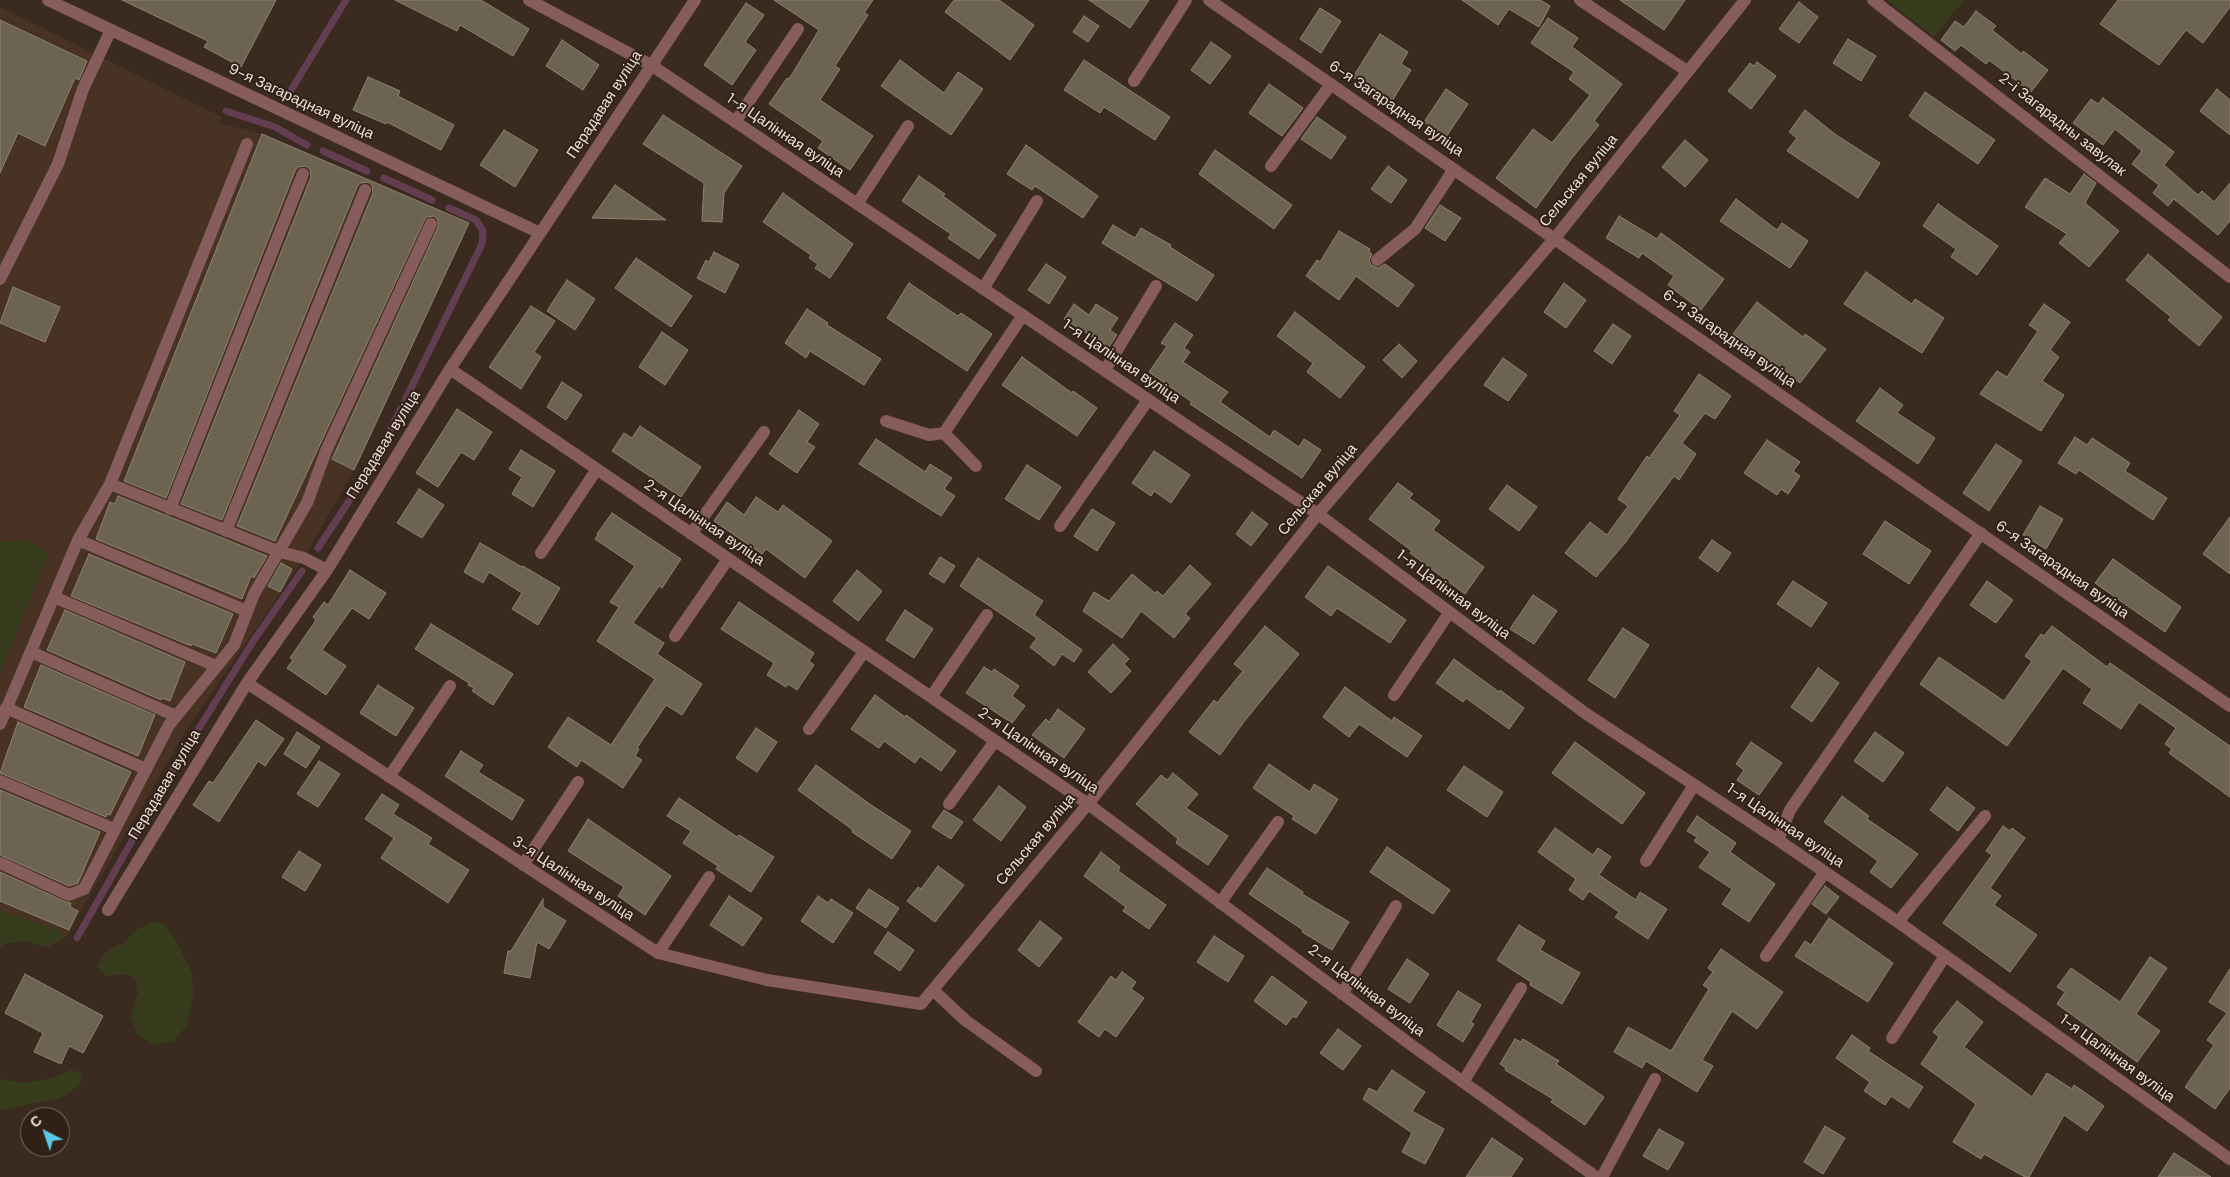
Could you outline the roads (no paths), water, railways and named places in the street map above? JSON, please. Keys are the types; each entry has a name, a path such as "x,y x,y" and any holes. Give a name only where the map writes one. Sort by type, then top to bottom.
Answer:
{"street":[{"name":"9-я Загарадная вуліца","path":"48,0 540,233"},
{"name":"1-я Цалінная вуліца","path":"529,0 651,65 1318,514 1585,713 1778,840 1898,922 2230,1159"},
{"name":"Перадавая вуліца","path":"108,910 247,683 327,570 450,369 695,0"},
{"path":"1134,81 1186,0"},
{"name":"6-я Загарадная вуліца","path":"1209,0 2230,706"},
{"path":"1580,0 1687,71"},
{"name":"Сельская вуліца","path":"921,1004 1088,804 1318,514 1554,238 1745,0"},
{"name":"2-і Загарадны завулак","path":"1873,0 2230,277"},
{"path":"735,122 798,29"},
{"path":"0,279 58,164 83,89 111,30"},
{"path":"1271,166 1331,84"},
{"path":"857,204 908,126"},
{"path":"0,724 78,540 110,484 247,144"},
{"path":"1377,260 1415,229 1454,169"},
{"path":"170,508 302,174"},
{"path":"226,531 365,190"},
{"path":"983,289 1038,201"},
{"path":"0,863 69,895 84,889 169,725 234,645 254,594 307,503 326,451 431,224"},
{"path":"1104,370 1156,286"},
{"path":"886,421 929,435 944,433 1022,315"},
{"name":"2-я Цалінная вуліца","path":"450,369 1088,804 1342,994 1596,1177"},
{"path":"1060,526 1148,400"},
{"path":"691,534 764,432"},
{"path":"944,433 976,466"},
{"path":"541,553 596,469"},
{"path":"110,484 280,552 304,558 327,570"},
{"path":"1778,840 1790,810 1981,533"},
{"path":"78,540 247,611"},
{"path":"674,636 728,559"},
{"path":"54,597 216,666"},
{"path":"1394,695 1450,613"},
{"path":"931,697 987,615"},
{"path":"30,652 176,716"},
{"path":"809,730 864,652"},
{"name":"3-я Цалінная вуліца","path":"247,683 658,953 767,980 921,1004"},
{"path":"389,777 450,686"},
{"path":"6,708 146,769"},
{"path":"949,804 995,740"},
{"path":"0,781 114,829"},
{"path":"523,865 578,782"},
{"path":"1646,861 1694,785"},
{"path":"1898,922 1985,816"},
{"path":"1220,903 1278,822"},
{"path":"1766,956 1825,872"},
{"path":"658,953 709,877"},
{"path":"1342,994 1396,906"},
{"path":"1892,1038 1945,956"},
{"path":"1463,1082 1522,988"},
{"path":"933,990 965,1020 1036,1072"},
{"path":"1602,1177 1655,1078"}],"waterway":[{"path":"290,92 346,0"},
{"path":"226,111 275,127 307,145"},
{"path":"323,151 367,171"},
{"path":"384,178 432,200"},
{"path":"318,548 374,463 482,244 483,231 476,220 449,208"},
{"path":"77,938 163,786 252,643 302,571"}]}
